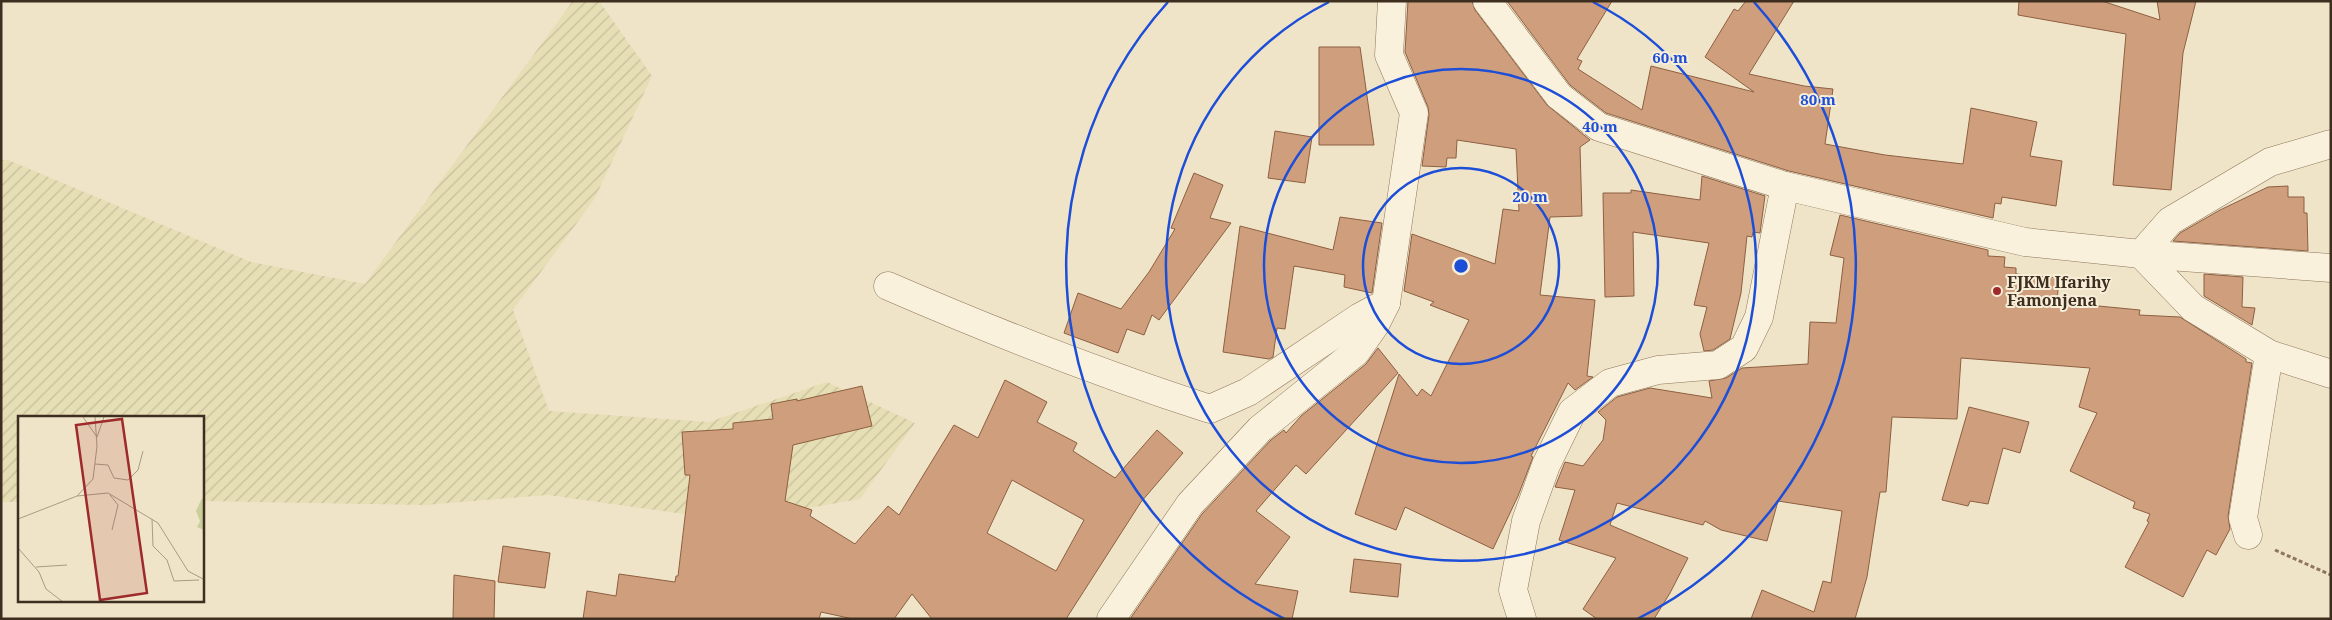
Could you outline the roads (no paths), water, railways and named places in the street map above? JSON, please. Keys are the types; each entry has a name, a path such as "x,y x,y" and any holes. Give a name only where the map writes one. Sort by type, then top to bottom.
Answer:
{"street":[{"path":"1111,619 1190,504 1260,429 1356,352 1374,325 1386,302 1414,113 1389,55 1392,1"},
{"path":"1487,1 1559,96 1599,127 1785,186 2025,242 2141,254 2331,268"},
{"path":"2141,254 2170,221 2270,162 2331,144"},
{"path":"1522,619 1513,590 1526,521 1546,465 1572,412 1610,383 1658,370 1718,365 1744,348 1759,317 1785,186"},
{"path":"2141,254 2193,308 2269,354 2331,374"},
{"path":"888,286 983,327 1156,392 1210,409 1248,392 1360,317 1386,302"},
{"path":"2248,535 2243,518 2269,354"}],"place":[{"name":"FJKM Ifarihy Famonjena","path":"1997,291"}]}
